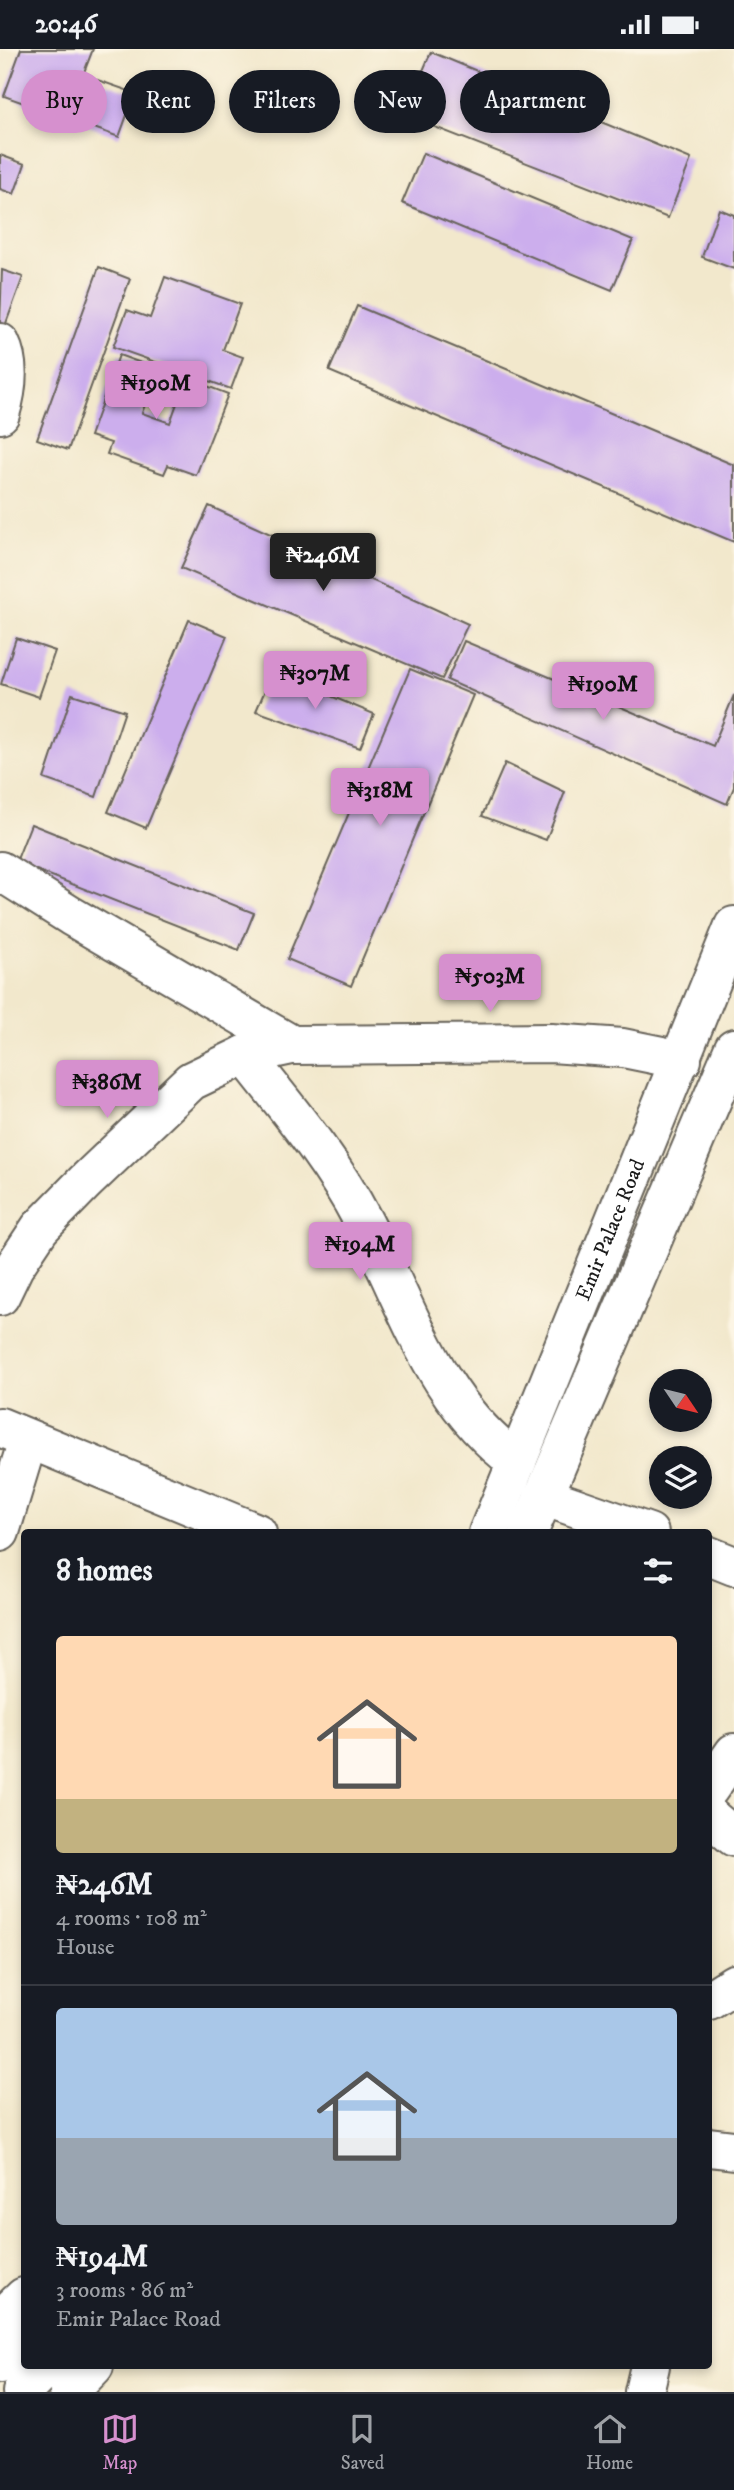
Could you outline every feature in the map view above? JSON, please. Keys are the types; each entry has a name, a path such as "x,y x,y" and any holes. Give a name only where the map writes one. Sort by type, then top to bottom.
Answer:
{"street":[{"path":"0,343 5,352 7,367 5,397 0,414"},
{"path":"0,871 114,942 292,1045"},
{"name":"Emir Palace Road","path":"490,1529 682,1060 734,926"},
{"path":"0,1296 14,1267 40,1228 85,1182 191,1081 245,1055 292,1045 551,1043 623,1048 682,1060"},
{"name":"Emir Palace Road","path":"530,1529 734,1048"},
{"path":"245,1055 311,1139 361,1216 434,1368 452,1396 487,1436 517,1462"},
{"path":"0,1532 14,1433 247,1529"},
{"path":"543,1496 638,1529"},
{"path":"712,1557 734,1566"},
{"path":"712,1785 734,1753"},
{"path":"712,1818 734,1836"},
{"path":"712,1998 734,1984"},
{"path":"712,2147 734,2150"},
{"path":"0,2321 21,2300"},
{"path":"0,2364 21,2342"},
{"path":"22,2392 45,2369"},
{"path":"69,2392 91,2369"},
{"path":"644,2392 649,2369"}],"building":[{"path":"21,49 93,49 85,70 21,70 21,102 4,96"},
{"path":"431,52 475,70 460,70 460,133 610,133 610,126 691,159 668,218 446,131 446,70 423,70"},
{"path":"107,83 121,88 119,137 107,133"},
{"path":"423,153 633,240 612,290 402,203"},
{"path":"0,155 25,164 14,194 0,189"},
{"path":"719,209 734,215 734,269 702,257"},
{"path":"99,267 130,279 68,450 37,439"},
{"path":"2,270 23,277 5,326 0,324"},
{"path":"165,277 240,304 223,350 243,357 231,389 113,347 127,310 150,318"},
{"path":"357,306 734,465 734,542 329,371"},
{"path":"119,355 158,369 142,413 170,423 186,378 228,394 196,475 168,465 164,474 107,454 111,443 90,436"},
{"path":"209,506 468,624 442,679 181,568"},
{"path":"189,620 227,636 146,828 108,812"},
{"path":"16,638 55,651 39,697 1,684"},
{"path":"464,641 713,746 734,695 734,787 727,804 447,680"},
{"path":"410,669 473,695 351,986 287,959"},
{"path":"273,672 374,714 360,748 256,711"},
{"path":"72,694 125,711 96,797 44,779"},
{"path":"505,763 565,792 546,840 482,816"},
{"path":"31,824 254,913 239,950 16,862"}]}
